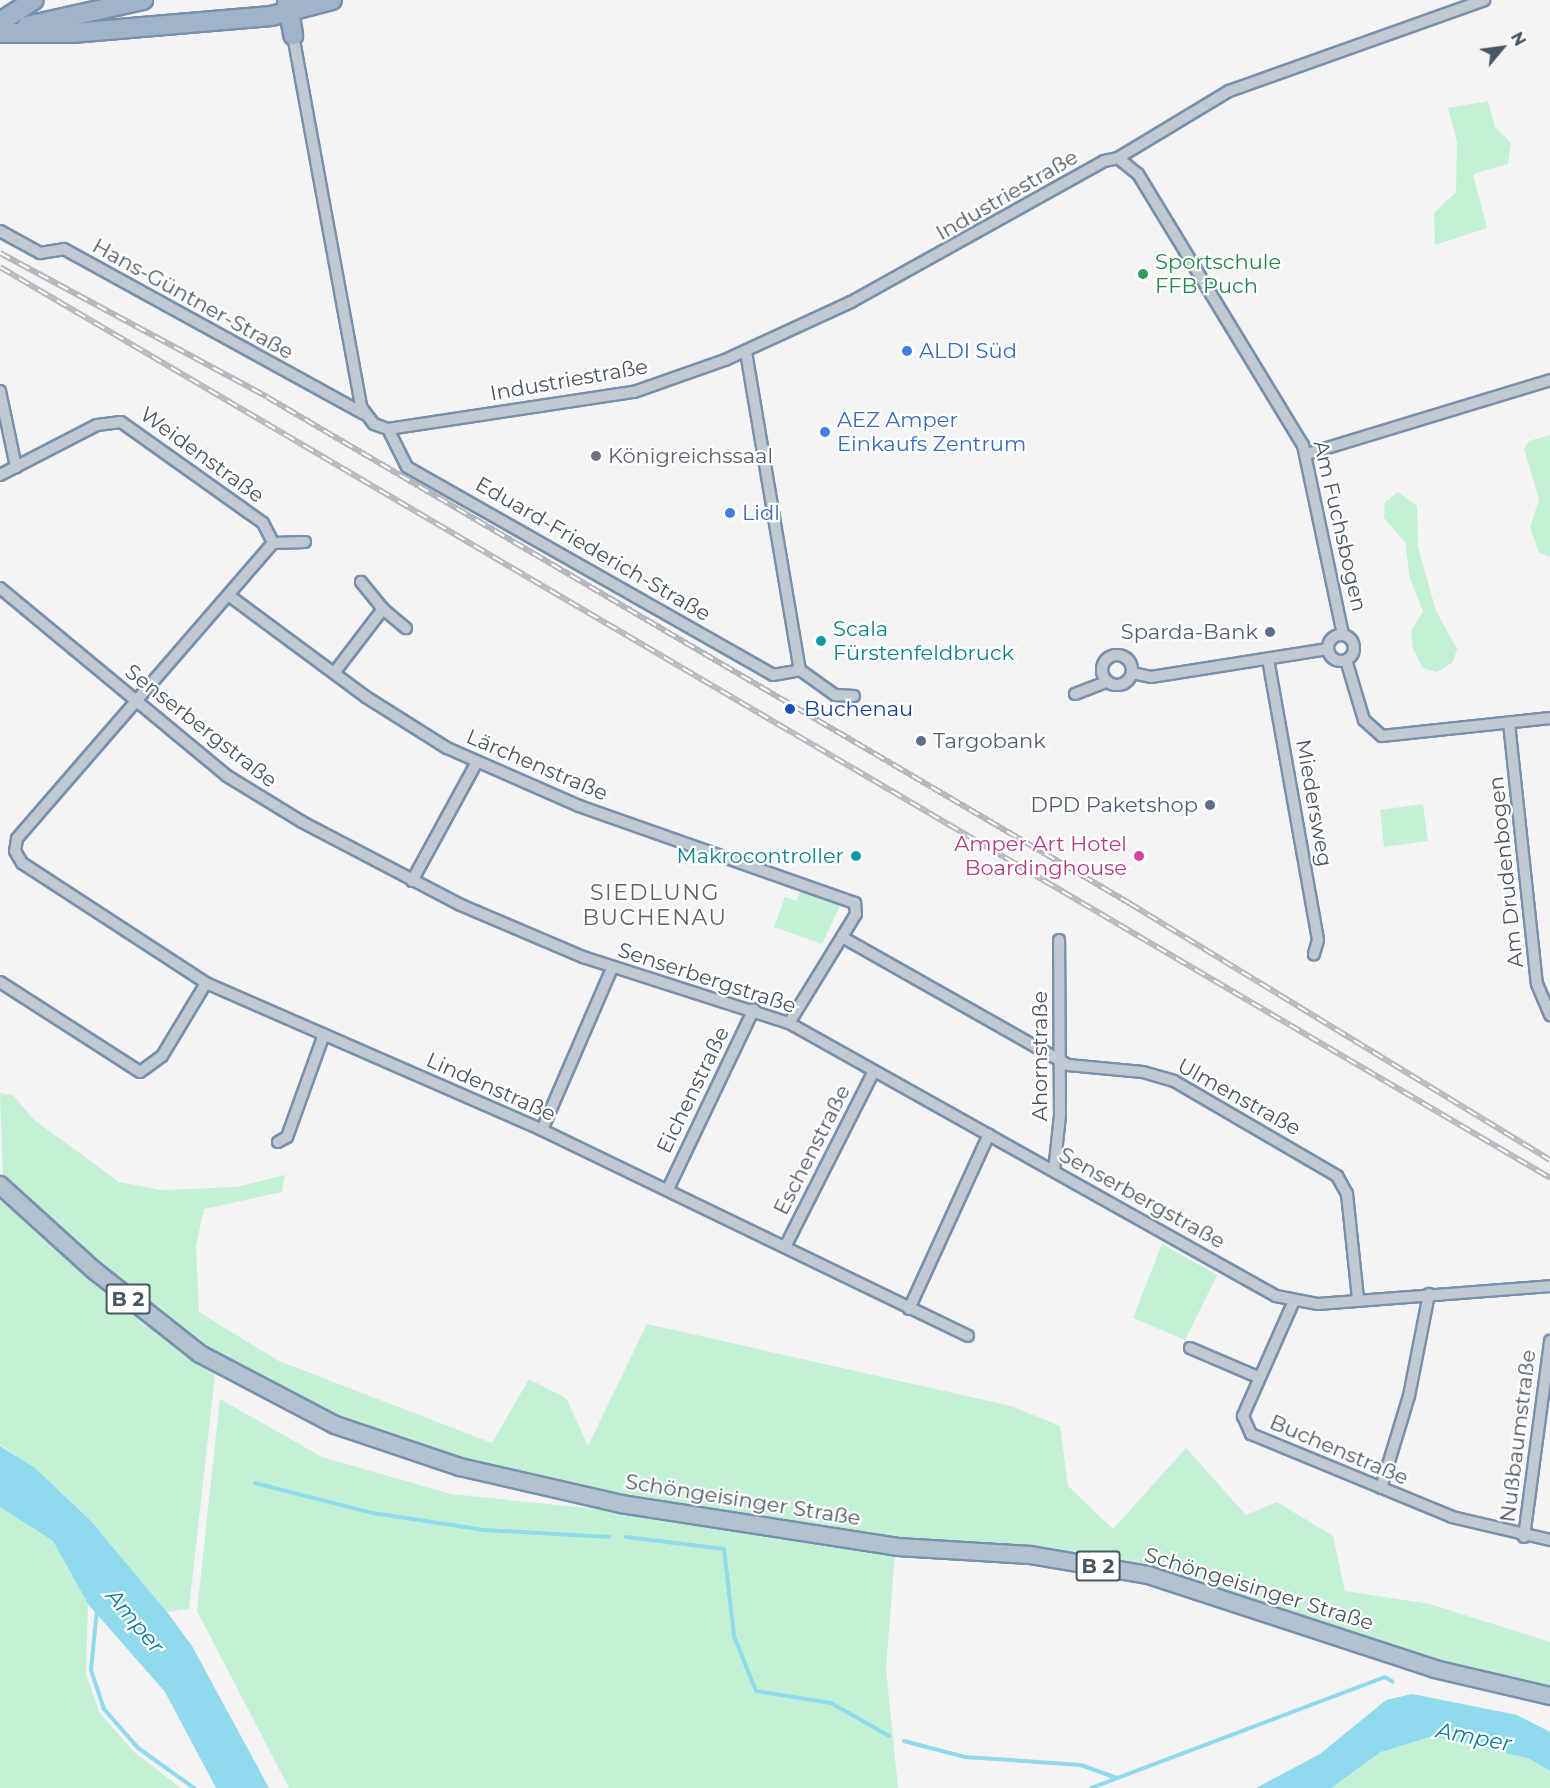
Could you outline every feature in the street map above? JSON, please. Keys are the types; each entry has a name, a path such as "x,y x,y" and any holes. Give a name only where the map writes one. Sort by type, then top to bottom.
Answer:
{"highway":[{"path":"0,29 34,0"},
{"path":"0,29 143,0"},
{"path":"0,29 72,33 332,0"},
{"path":"289,7 293,35"}],"main road":[{"name":"Schöngeisinger Straße","path":"0,1185 144,1313 200,1354 270,1395 335,1425 460,1467 621,1504 898,1547 1030,1555 1148,1575 1435,1668 1550,1696"}],"street":[{"name":"Industriestraße","path":"388,429 633,392 746,352 851,302 1118,158 1229,91 1484,0"},
{"path":"293,35 364,414 388,429"},
{"name":"Am Fuchsbogen","path":"1118,158 1138,174 1307,454 1343,635"},
{"name":"Hans-Güntner-Straße","path":"0,231 40,253 64,249 364,414"},
{"path":"746,352 800,670 835,695 854,696"},
{"path":"1307,454 1550,380"},
{"path":"0,391 16,467"},
{"name":"Weidenstraße","path":"0,475 97,425 121,422 263,524 273,543"},
{"name":"Eduard-Friederich-Straße","path":"388,429 407,467 773,675 800,670"},
{"path":"138,703 231,597 273,543 305,542"},
{"path":"361,582 383,609 406,628"},
{"name":"Senserbergstraße","path":"0,588 138,703 257,797 412,881 612,968 754,1009 789,1023 1293,1303"},
{"name":"Lärchenstraße","path":"231,597 334,674 408,725 477,762 579,806 850,900 858,908 842,937"},
{"path":"334,674 383,609"},
{"path":"1346,660 1334,659 1328,648 1330,640 1343,635 1354,646 1346,660 1369,728 1394,738 1550,718"},
{"path":"1132,673 1151,677 1328,648"},
{"path":"1106,682 1103,664 1123,650 1132,673"},
{"name":"Miedersweg","path":"1268,658 1317,928 1314,954"},
{"path":"1075,694 1106,682 1121,685 1132,673"},
{"name":"Lindenstraße","path":"138,703 17,839 15,851 22,863 206,983 542,1130 968,1336"},
{"name":"Am Drudenbogen","path":"1509,723 1537,984 1550,1015"},
{"path":"412,881 477,762"},
{"path":"789,1023 842,937"},
{"name":"Ulmenstraße","path":"842,937 1062,1060 1174,1081 1337,1176 1347,1194 1358,1299"},
{"name":"Ahornstraße","path":"1054,1171 1059,1159 1062,1060 1059,940"},
{"path":"542,1130 612,968"},
{"path":"0,982 140,1072 162,1056 206,983"},
{"name":"Eichenstraße","path":"668,1189 754,1009"},
{"path":"278,1142 287,1137 324,1034"},
{"name":"Eschenstraße","path":"785,1247 874,1071"},
{"path":"909,1309 989,1134"},
{"path":"1293,1303 1550,1286"},
{"path":"1382,1488 1409,1396 1429,1294"},
{"name":"Buchenstraße","path":"1293,1303 1258,1377 1243,1416 1251,1434 1474,1525 1524,1537 1550,1540"},
{"name":"Nußbaumstraße","path":"1524,1537 1550,1341"},
{"path":"1190,1348 1258,1377"}],"green space":[{"path":"1488,101 1495,127 1511,143 1508,164 1473,174 1487,228 1435,245 1434,213 1456,192 1457,141 1448,108"},
{"path":"1550,435 1549,557 1539,552 1530,528 1539,499 1524,449 1529,441"},
{"path":"1398,492 1417,506 1418,547 1436,611 1457,649 1453,662 1437,672 1423,668 1413,649 1411,631 1423,611 1410,579 1405,542 1384,518 1385,502"},
{"path":"1423,804 1428,841 1384,847 1380,810"},
{"path":"800,891 840,906 822,944 774,927 785,897 797,901"},
{"path":"0,1093 13,1095 33,1119 119,1182 161,1190 237,1187 285,1175 282,1192 204,1209 196,1246 199,1312 279,1361 492,1443 529,1379 566,1398 588,1446 647,1324 1011,1406 1060,1426 1068,1486 1113,1529 1186,1448 1246,1515 1277,1502 1333,1536 1345,1591 1430,1604 1550,1642 1550,1691 1437,1664 1144,1568 1013,1546 900,1541 633,1498 461,1458 335,1417 227,1362 102,1267 3,1177"},
{"path":"0,1197 88,1278 215,1375 189,1609 167,1612 90,1520 34,1467 0,1445"},
{"path":"1162,1244 1217,1275 1185,1340 1133,1318"},
{"path":"220,1399 322,1457 451,1494 625,1512 895,1553 886,1669 898,1788 289,1788 197,1611"},
{"path":"0,1507 53,1541 88,1604 86,1674 99,1712 134,1752 181,1788 0,1788"},
{"path":"1433,1736 1530,1759 1550,1771 1550,1788 1331,1788 1381,1752"}],"water":[{"name":"Amper","path":"0,1446 34,1467 90,1520 167,1612 192,1646 269,1788 216,1788 165,1692 88,1604 53,1541 0,1507"},
{"name":"Amper","path":"1412,1694 1517,1715 1550,1732 1550,1771 1530,1759 1433,1736 1381,1752 1331,1788 1256,1788 1320,1754 1386,1700"}],"waterway":[{"path":"255,1483 373,1513 484,1530 609,1537"},
{"path":"626,1537 724,1549 734,1636 756,1691 831,1703 889,1736"},
{"name":"Amper","path":"97,1609 91,1670 104,1709 138,1748 194,1788"},
{"path":"1091,1788 1385,1677 1393,1682"},
{"path":"904,1741 965,1757 1081,1765 1117,1778"}],"railway":[{"path":"0,253 267,397 1129,903 1550,1160"},
{"path":"0,267 1550,1178"}],"place":[{"name":"Sportschule FFB Puch","path":"1143,274"},
{"name":"ALDI Süd","path":"907,351"},
{"name":"AEZ Amper Einkaufs Zentrum","path":"825,432"},
{"name":"Königreichssaal","path":"596,456"},
{"name":"Lidl","path":"730,513"},
{"name":"Sparda-Bank","path":"1270,632"},
{"name":"Scala Fürstenfeldbruck","path":"821,641"},
{"name":"Buchenau","path":"790,709"},
{"name":"Targobank","path":"921,741"},
{"name":"DPD Paketshop","path":"1210,805"},
{"name":"Makrocontroller","path":"856,856"},
{"name":"Amper Art Hotel Boardinghouse","path":"1139,856"}],"district":[{"name":"SIEDLUNG BUCHENAU","path":"655,904"}]}
